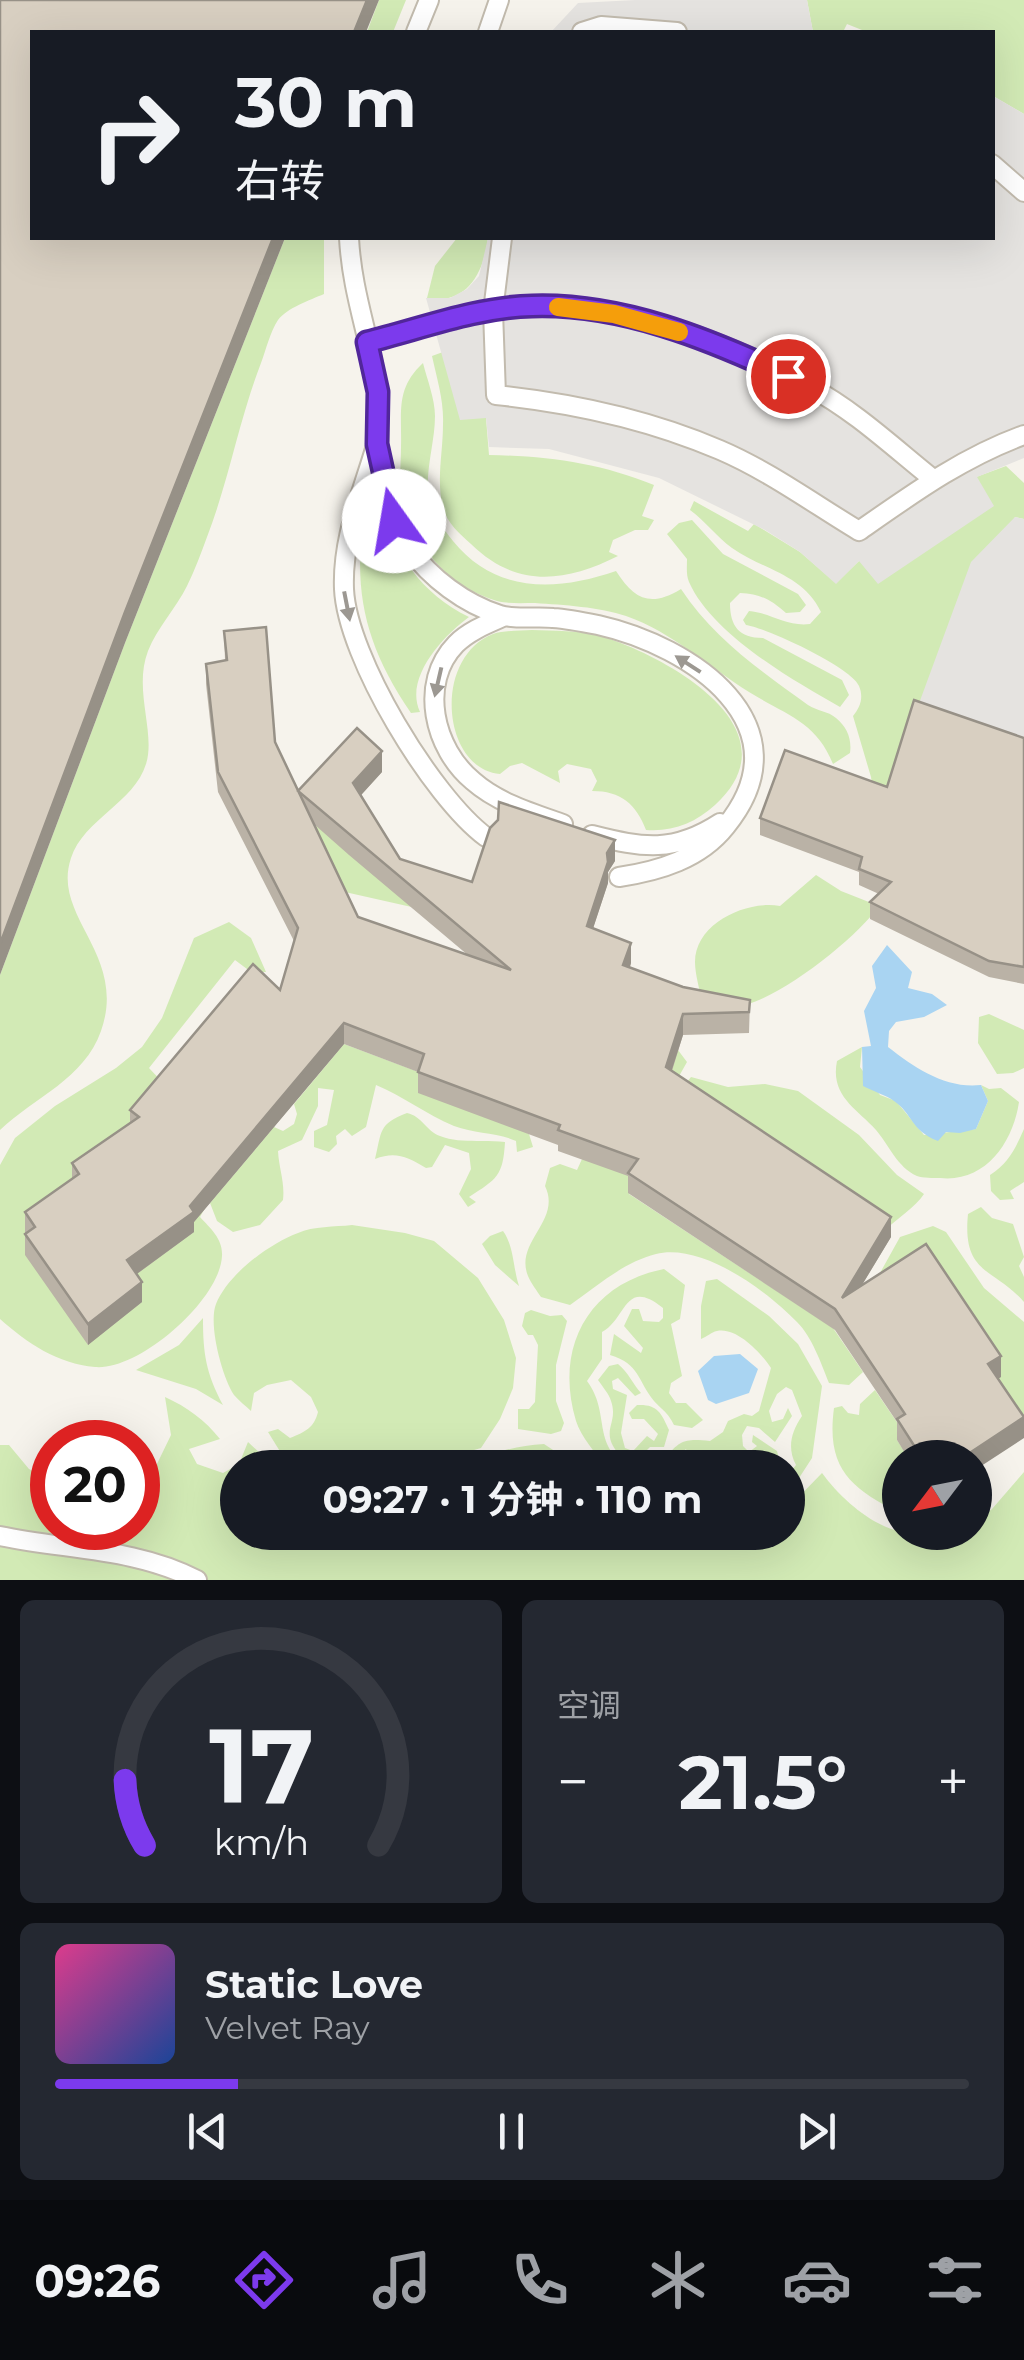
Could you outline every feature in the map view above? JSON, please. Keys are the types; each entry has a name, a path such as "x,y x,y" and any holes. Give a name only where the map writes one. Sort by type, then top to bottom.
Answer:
{"lane":[{"path":"417,30 429,0"},
{"path":"489,30 499,0"},
{"path":"589,30 602,26 653,30"},
{"path":"995,167 1024,192"},
{"path":"350,240 351,272 378,392 377,444 394,521 408,547 448,588 502,616 552,618 635,636 670,652 708,677 732,699 753,734 753,784 717,838 666,868 619,877"},
{"path":"502,240 493,311 496,395 595,410 693,440 756,469 860,531 933,479 1023,437"},
{"path":"367,342 493,311 530,306 588,310 646,322 700,339 811,388 855,416 933,479"},
{"path":"377,444 348,532 344,594 354,636 369,673 422,762 464,818 486,837"},
{"path":"491,795 470,780 448,750 434,711 434,697 442,664 454,646 502,616"},
{"path":"422,762 588,834 633,846 658,846 702,834 744,800"},
{"path":"0,1536 131,1555 166,1565 197,1580"}],"green space":[{"path":"379,0 406,0 394,30 368,30"},
{"path":"807,0 1024,0 1024,114 995,97 995,30 862,30 847,24 844,30 813,30"},
{"path":"284,240 324,240 324,294 287,312 273,330 198,562 148,651 143,681 146,764 131,790 87,832 71,858 71,899 105,980 107,1004 101,1031 71,1075 0,1130 0,975 125,643"},
{"path":"455,240 488,240 471,284 453,297 427,298 435,266"},
{"path":"443,352 486,418 489,455 573,462 654,485 642,516 654,520 648,530 635,530 613,540 609,552 618,556 560,576 541,577 505,568 471,544 448,519 441,498 443,415 432,356"},
{"path":"423,363 435,416 429,500 453,541 470,558 488,571 527,583 571,582 616,571 629,588 644,598 660,598 681,589 739,653 808,705 840,722 849,738 850,753 833,764 809,728 643,623 593,608 497,601 466,587 439,566 410,523 401,493 402,402 408,382"},
{"path":"1006,466 1024,483 1024,519 1015,517 884,812 875,807 871,777 853,716 860,702 859,686 826,660 746,625 743,620 749,611 794,624 810,624 821,612 813,599 793,581 732,548 690,510 694,501 748,531 754,524 800,552 836,583 859,561 942,538 993,506 976,477"},
{"path":"376,503 411,569 436,596 469,617 438,646 422,672 416,699 420,712 411,713 395,688 365,614 361,589 362,535 366,505"},
{"path":"692,520 723,554 798,594 806,605 800,612 786,613 765,598 740,593 730,603 732,618 742,633 763,638 842,680 849,695 840,707 755,654 700,601 688,579 687,559 667,534 679,523"},
{"path":"532,630 593,634 628,646 658,660 714,699 733,723 742,749 737,776 715,805 683,825 646,830 626,801 611,793 592,791 597,781 591,769 567,764 558,771 560,783 522,763 500,774 481,768 466,753 456,734 453,688 460,665 473,647 493,634"},
{"path":"283,779 296,783 297,802 308,821 416,908 336,890"},
{"path":"816,875 841,891 879,906 833,952 791,983 750,1004 733,1007 702,1003 695,962 704,936 725,917 739,911 780,906"},
{"path":"229,922 251,938 266,972 251,972 235,960 149,1068 167,1087 120,1271 166,1193 205,1208 200,1217 221,1244 218,1274 193,1312 133,1358 95,1367 56,1357 0,1319 0,1165 15,1138 142,1047 162,1018 194,938"},
{"path":"989,1014 1024,1030 1024,1068 997,1074 978,1043 979,1017"},
{"path":"344,1044 424,1074 529,1134 533,1147 517,1152 516,1141 454,1126 376,1085 366,1127 352,1136 345,1129 336,1136 337,1144 329,1152 314,1147 314,1131 327,1125 334,1090 318,1088 318,1106 302,1140 278,1151 283,1200 260,1225 233,1232 217,1221 210,1203 274,1127 283,1131 294,1124 294,1104"},
{"path":"862,1047 860,1067 880,1095 896,1101 924,1135 976,1129 988,1101 981,1085 1001,1088 1019,1102 1010,1132 994,1157 983,1167 956,1178 931,1178 910,1172 846,1100 837,1083 837,1061"},
{"path":"678,1050 687,1062 678,1078 687,1082 691,1077 728,1087 765,1084 798,1091 859,1135 897,1175 924,1194 883,1232 661,1104"},
{"path":"407,1113 435,1134 448,1138 505,1142 497,1176 469,1197 476,1202 468,1207 459,1194 471,1169 469,1153 445,1145 432,1167 426,1168 401,1156 375,1159 383,1130"},
{"path":"1024,1129 1024,1182 1010,1191 1014,1199 1000,1200 991,1191 990,1175 1007,1160"},
{"path":"582,1159 634,1172 629,1194 833,1328 863,1372 849,1385 829,1383 807,1335 784,1309 732,1272 693,1255 674,1252 644,1258 611,1275 570,1305 541,1297 525,1264 548,1210 545,1186 550,1168 560,1164 577,1170"},
{"path":"981,1207 992,1218 1013,1224 1024,1257 1019,1266 1024,1277 1024,1302 982,1268 970,1249 968,1214"},
{"path":"352,1225 434,1241 478,1278 504,1320 516,1358 513,1388 500,1419 481,1448 279,1450 268,1432 278,1429 290,1438 308,1429 318,1412 311,1397 291,1380 267,1385 254,1393 251,1411 234,1395 215,1337 216,1304 230,1282 262,1252 310,1229"},
{"path":"933,1226 946,1232 984,1288 1024,1322 1024,1438 988,1385 1000,1376 875,1282 900,1237"},
{"path":"503,1231 519,1286 495,1265 482,1244"},
{"path":"664,1269 685,1285 680,1319 671,1324 682,1376 671,1383 669,1393 676,1403 686,1403 703,1420 692,1428 674,1425 633,1368 610,1355 614,1334 641,1353 643,1348 624,1326 632,1309 639,1309 643,1321 659,1322 663,1318 663,1308 641,1297 633,1299 602,1332 602,1359 587,1381 611,1450 593,1450 576,1421 570,1394 574,1345 597,1304 637,1277"},
{"path":"717,1279 769,1316 798,1344 822,1386 812,1458 805,1469 805,1450 792,1450 795,1428 802,1416 792,1390 786,1387 777,1394 769,1411 772,1422 783,1419 788,1408 792,1416 775,1442 759,1428 747,1426 742,1435 747,1450 673,1450 685,1441 710,1441 723,1432 728,1421 759,1411 771,1368 748,1342 732,1333 717,1331 701,1339 706,1281"},
{"path":"531,1310 562,1315 567,1321 556,1365 556,1401 564,1423 561,1431 551,1434 518,1429 518,1409 529,1409 535,1402 538,1345 522,1326 525,1313"},
{"path":"203,1318 207,1363 223,1405 196,1389 136,1370 179,1345"},
{"path":"618,1364 641,1393 635,1396 618,1378 612,1381 613,1389 627,1395 621,1433 625,1448 630,1450 616,1450 610,1436 613,1410 598,1380 609,1366"},
{"path":"875,1390 905,1434 897,1440 882,1440 882,1503 845,1474 834,1446 834,1408 842,1406 848,1413 859,1415 860,1404"},
{"path":"165,1397 195,1415 220,1439 189,1449 197,1464 220,1472 220,1550 805,1550 805,1490 822,1473 858,1510 882,1525 882,1550 992,1550 992,1509 1024,1472 1024,1580 0,1580 0,1445 9,1445 30,1470 30,1550 160,1550 160,1458 171,1435"},
{"path":"637,1405 658,1410 669,1430 664,1447 634,1450 647,1436 654,1441 658,1434 644,1419 632,1419 629,1413"},
{"path":"753,1435 776,1450 752,1450 757,1446 752,1442"},
{"path":"544,1444 553,1450 506,1450"}],"shaded area":[{"path":"807,0 813,30 553,30 578,3"},
{"path":"995,97 1024,114 1024,458 977,477 994,506 878,584 859,561 836,584 800,552 765,530 659,478 549,449 489,447 486,418 460,420 426,298 450,298 467,289 479,276 488,240 995,240"},
{"path":"1015,517 1024,519 1024,754 914,717 971,562"}],"water":[{"path":"887,945 912,972 908,988 932,994 947,1005 924,1017 896,1022 889,1031 888,1047 943,1080 981,1085 988,1101 976,1129 946,1132 938,1141 922,1132 894,1101 863,1086 862,1047 871,1046 864,1011 876,988 872,966"},
{"path":"740,1354 758,1369 749,1393 716,1404 708,1400 698,1371 714,1356"}],"building":[{"path":"0,0 367,0 355,30 30,30 30,240 272,240 125,612 0,944"},
{"path":"266,627 275,742 298,791 357,728 382,751 353,783 400,859 472,882 490,828 498,820 499,802 615,840 607,853 608,862 587,926 631,943 623,965 683,987 750,1000 749,1012 683,1014 666,1067 891,1217 842,1298 926,1244 1001,1356 988,1364 1024,1417 989,1440 910,1440 897,1419 905,1414 835,1309 628,1173 638,1159 418,1072 424,1054 344,1023 190,1206 194,1212 127,1260 142,1282 88,1324 25,1234 35,1227 25,1212 79,1174 72,1163 139,1117 130,1110 253,964 280,990 298,928 218,772 206,664 227,660 224,631","holes":["298,791 511,970 358,917"]},
{"path":"914,700 1024,738 1024,967 989,961 870,902 891,882 859,869 862,857 760,818 785,750 887,787"}],"slow traffic":[{"path":"558,307 614,314 679,332"}],"route":[{"path":"394,521 377,444 378,392 367,342 480,313 530,306 574,308 661,326 788,376"}]}
